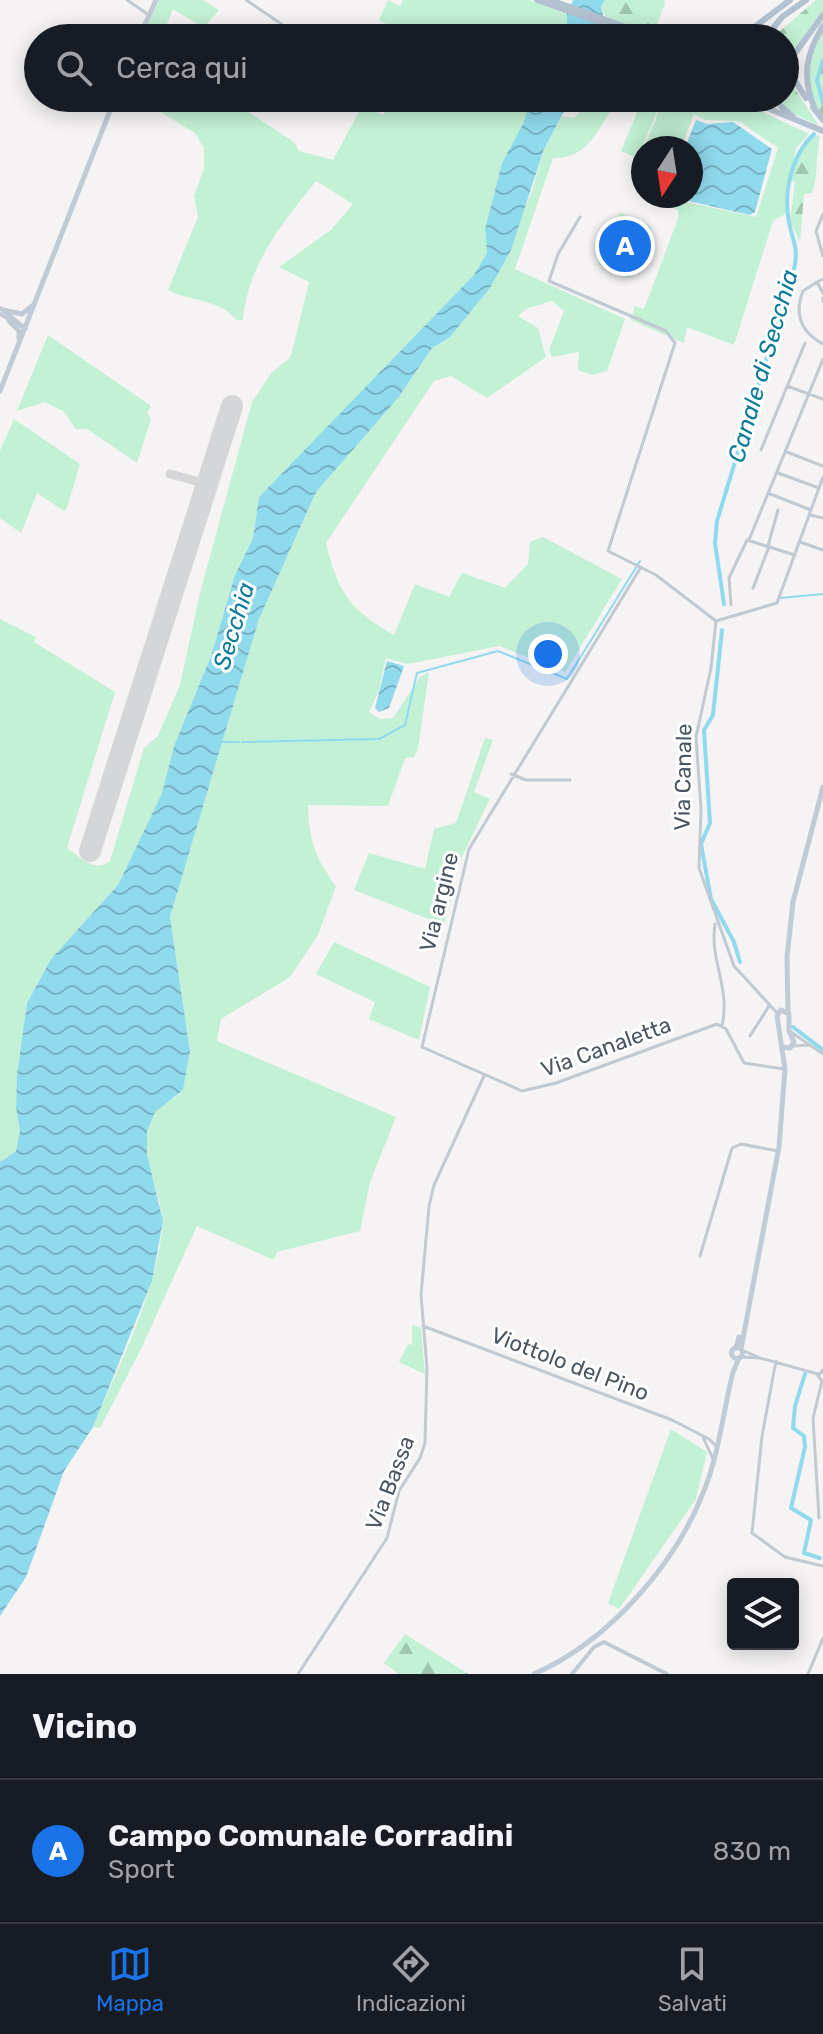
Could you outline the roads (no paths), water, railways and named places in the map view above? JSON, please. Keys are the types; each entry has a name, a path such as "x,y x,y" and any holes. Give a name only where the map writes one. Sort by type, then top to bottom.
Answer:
{"main road":[{"path":"145,24 156,0"},
{"path":"537,0 605,24"},
{"path":"550,0 618,24"},
{"path":"758,24 790,0"},
{"path":"776,24 806,0"},
{"path":"799,48 823,15"},
{"path":"815,110 807,87 806,64 823,26"},
{"path":"799,84 823,120"},
{"path":"0,391 110,112"},
{"path":"776,112 823,131"},
{"path":"788,112 800,122"},
{"path":"1,311 24,314 44,284"},
{"path":"9,321 20,334 11,365"},
{"path":"785,1069 782,1012 793,902 823,787"},
{"path":"536,1673 588,1641 628,1604 681,1537 698,1505 714,1460 739,1353 778,1151 785,1069 791,1047 782,1012"},
{"path":"782,1047 791,1047"}],"street":[{"path":"127,0 149,15"},
{"path":"246,0 281,24"},
{"path":"823,214 816,231 823,256"},
{"path":"580,217 558,254 549,281 666,331 675,343 608,551 661,578 716,621 777,603 823,477"},
{"path":"823,279 803,291 798,316 806,331 823,344"},
{"path":"817,282 823,298"},
{"path":"1,311 9,321 26,329"},
{"path":"1,311 26,329"},
{"path":"761,450 805,343"},
{"path":"731,605 729,578 769,494 823,359"},
{"path":"787,386 823,399"},
{"path":"787,452 823,466"},
{"path":"778,473 819,488"},
{"path":"769,494 823,518"},
{"path":"753,588 769,546 778,510"},
{"path":"749,540 795,555"},
{"path":"800,542 823,550"},
{"name":"Via argine","path":"422,1047 458,882 469,849 511,774 639,566"},
{"name":"Via Canale","path":"716,621 711,668 696,737 701,809 698,860 734,966 769,1006 782,1012"},
{"path":"511,774 526,780 570,780"},
{"path":"716,920 712,951 723,981 722,1025 744,1063 785,1069"},
{"path":"750,1036 769,1006"},
{"name":"Via Canaletta","path":"422,1047 522,1091 533,1090 713,1024 722,1025"},
{"path":"788,1029 823,1054"},
{"path":"791,1047 809,1045"},
{"path":"423,1326 422,1289 431,1197 484,1076"},
{"path":"700,1256 732,1148 741,1144 778,1151"},
{"name":"Viottolo del Pino","path":"423,1326 672,1420 716,1446"},
{"name":"Via Bassa","path":"298,1674 387,1538 399,1491 420,1458 428,1421 423,1326"},
{"path":"739,1353 818,1374 822,1382 813,1418 819,1518"},
{"path":"776,1361 762,1436 752,1533 785,1557 823,1566"},
{"path":"818,1374 823,1370"},
{"path":"714,1460 709,1441 719,1435"},
{"path":"808,1674 823,1638"},
{"path":"572,1674 594,1647 604,1642 667,1674"}],"water":[{"path":"573,0 605,0 601,6 605,24 567,24 567,14"},
{"name":"Secchia","path":"527,112 564,112 544,149 511,250 490,288 450,337 432,348 398,398 316,492 259,619 170,917 190,1051 183,1090 155,1112 147,1131 147,1154 163,1221 152,1281 93,1427 64,1471 26,1577 0,1616 0,1162 16,1151 20,1131 16,1108 17,1074 27,1003 51,959 118,885 162,793 174,746 211,656 235,575 253,538 259,497 474,275 487,253 485,229 502,163"},
{"path":"696,120 707,124 733,122 772,149 755,212 750,215 703,204 703,136 690,136"},
{"path":"387,661 404,666 389,708 379,712 375,708"}],"waterway":[{"name":"Canale di Secchia","path":"823,60 817,80 823,103"},
{"name":"Canale di Secchia","path":"724,604 715,543 717,521 795,265 795,247 787,210 788,186 800,152 814,134"},
{"path":"242,742 379,739 405,725 417,673 498,651 567,679 640,561"},
{"path":"780,598 823,594"},
{"name":"Canale di Secchia","path":"722,630 713,715 704,730 710,823 701,844 711,899 734,942 740,962"},
{"path":"220,742 239,742"},
{"name":"Canale di Secchia","path":"793,1027 823,1050"},
{"path":"805,1374 795,1406 793,1428 804,1436 805,1447 791,1508 811,1520 804,1553 820,1558"}],"place":[{"name":"Campo Comunale Corradini","path":"625,246"}]}
